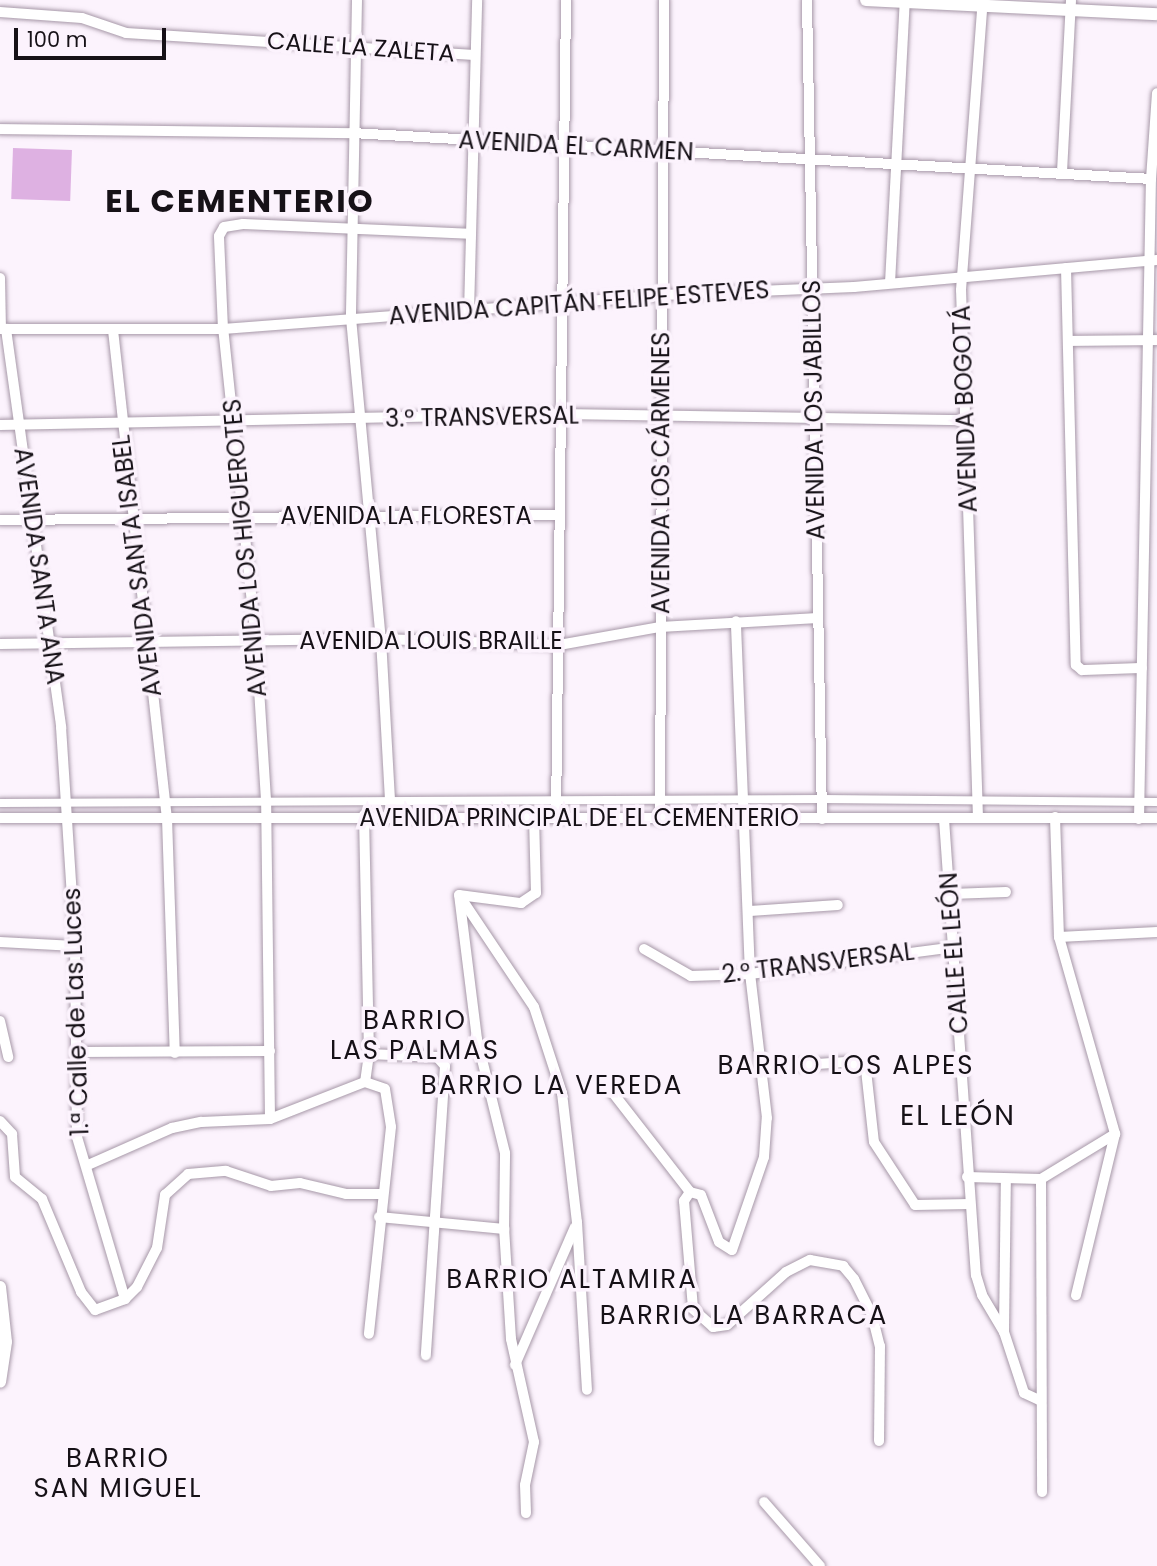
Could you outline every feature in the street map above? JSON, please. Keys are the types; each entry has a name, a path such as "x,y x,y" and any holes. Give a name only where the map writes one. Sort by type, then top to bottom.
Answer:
{"street":[{"path":"357,0 350,228 351,318 381,639 391,816"},
{"path":"469,312 477,0"},
{"path":"556,818 566,0"},
{"name":"AVENIDA LOS CÁRMENES","path":"660,820 664,0"},
{"name":"AVENIDA LOS JABILLOS","path":"807,0 817,418 822,819"},
{"path":"866,0 1071,4 1157,14"},
{"path":"890,283 905,1"},
{"name":"AVENIDA BOGOTÁ","path":"978,818 963,276 973,169 983,1"},
{"path":"1062,172 1071,4"},
{"name":"CALLE LA ZALETA","path":"0,12 82,18 125,33 474,55"},
{"path":"1139,819 1153,340 1151,179 1157,93"},
{"name":"AVENIDA EL CARMEN","path":"0,129 352,133 1151,179"},
{"name":"AVENIDA LOS HIGUEROTES","path":"270,1119 266,800 256,641 223,329 218,250 224,227 350,228 470,234"},
{"name":"AVENIDA CAPITÁN FELIPE ESTEVES","path":"2,329 223,329 564,305 663,295 890,283 1153,260"},
{"path":"1066,268 1076,665 1082,670 1142,668"},
{"name":"AVENIDA SANTA ANA","path":"0,278 2,329 52,645 65,803"},
{"name":"AVENIDA SANTA ISABEL","path":"113,330 120,423 167,818 175,1053"},
{"path":"1068,341 1153,340"},
{"name":"3.° TRANSVERSAL","path":"0,425 561,415 965,420"},
{"name":"AVENIDA LA FLORESTA","path":"0,520 133,521 243,517 560,515"},
{"name":"AVENIDA LOUIS BRAILLE","path":"0,644 381,639 559,645 660,627 818,618"},
{"path":"606,1084 690,1192 701,1195 719,1242 732,1250 764,1157 767,1118 750,974 750,911 742,801 736,621"},
{"path":"0,803 391,799 556,802 822,799 1157,802"},
{"name":"1.ª Calle de Las Luces","path":"65,803 75,946 76,1137 88,1165 125,1298"},
{"path":"364,815 369,1054 365,1082"},
{"name":"AVENIDA PRINCIPAL DE EL CEMENTERIO","path":"0,818 267,818 364,815 660,820 1157,818"},
{"path":"1055,817 1059,937 1115,1134 1076,1295"},
{"path":"459,895 521,903 536,893 534,818"},
{"name":"CALLE EL LEÓN","path":"944,819 956,947 967,1177 976,1275 982,1295 1004,1332 1024,1393 1041,1401"},
{"path":"951,894 1006,892"},
{"path":"459,895 534,1007 549,1045 562,1093 577,1222 587,1390"},
{"path":"459,895 477,1039 505,1153 504,1229 515,1365 532,1419 534,1442 525,1485 526,1513"},
{"path":"750,911 838,905"},
{"path":"1059,937 1157,932"},
{"path":"0,942 75,946"},
{"name":"2.° TRANSVERSAL","path":"644,949 691,976 750,974 956,947"},
{"path":"0,1021 8,1057"},
{"path":"76,1052 270,1051"},
{"path":"369,1054 438,1057 445,1066 431,1223 426,1355"},
{"path":"760,1068 846,1062 866,1070 874,1142 915,1205 970,1204"},
{"path":"88,1165 172,1128 201,1122 270,1119 365,1082 385,1089 391,1127 380,1194 369,1334"},
{"path":"0,1121 12,1134 15,1177 42,1199 87,1303 95,1310 125,1298 149,1268 157,1248 165,1195 188,1174 226,1171 271,1186 300,1183 346,1194 380,1194"},
{"path":"967,1177 1041,1179 1115,1134"},
{"path":"1004,1332 1006,1179"},
{"path":"1041,1179 1042,1492"},
{"path":"690,1192 684,1201 694,1309 713,1327 727,1325 786,1272 810,1260 843,1266 854,1279 872,1315 880,1346 879,1441"},
{"path":"379,1217 504,1229"},
{"path":"515,1365 577,1222"},
{"path":"0,1287 6,1342 0,1382"},
{"path":"764,1502 820,1566"}],"shaded area":[{"path":"13,148 72,150 70,201 11,199"}],"district":[{"name":"EL CEMENTERIO","path":"240,201"},
{"name":"BARRIO LAS PALMAS","path":"415,1036"},
{"name":"BARRIO LOS ALPES","path":"846,1066"},
{"name":"BARRIO LA VEREDA","path":"552,1086"},
{"name":"EL LEÓN","path":"958,1116"},
{"name":"BARRIO ALTAMIRA","path":"572,1280"},
{"name":"BARRIO LA BARRACA","path":"744,1316"},
{"name":"BARRIO SAN MIGUEL","path":"118,1474"}]}
